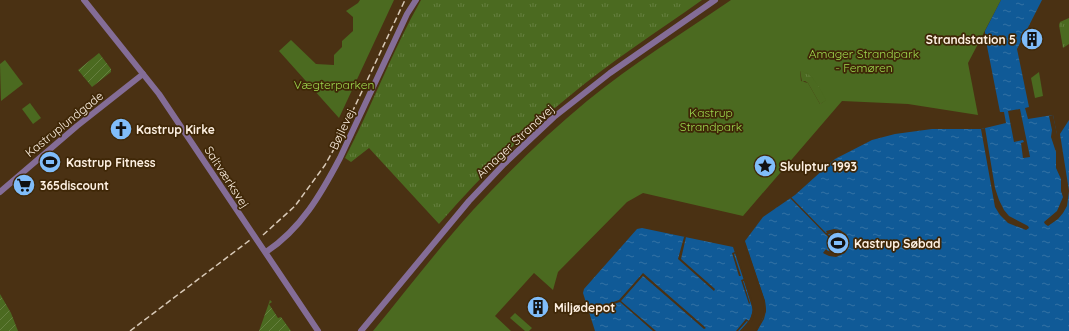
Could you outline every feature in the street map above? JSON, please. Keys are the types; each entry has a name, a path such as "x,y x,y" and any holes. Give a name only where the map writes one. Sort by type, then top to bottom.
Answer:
{"street":[{"name":"Saltværksvej","path":"84,0 159,94 318,331"},
{"name":"Bøjlevej","path":"266,252 278,244 300,222 311,209 329,179 407,14 416,0"},
{"name":"Amager Strandvej","path":"361,331 463,207 504,164 554,118 610,73 715,0"},
{"name":"Kastruplundgade","path":"0,192 77,126 143,74"}],"green space":[{"name":"Vægterparken","path":"360,0 394,0 339,118 279,51 291,40 316,64 334,65 334,55 342,47 342,41 353,31 353,17 346,11"},
{"path":"421,0 702,0 600,72 550,112 500,158 439,224 369,148 351,162 345,158"},
{"name":"Kastrup Strandpark","path":"731,0 1001,0 968,63 978,115 908,104 842,101 743,216 643,193 627,202 558,272 553,290 534,273 495,316 511,331 373,331 473,210 543,140 604,87","holes":["800,71 804,72 816,82 826,100 820,104 808,83 801,81"]},
{"path":"1069,18 1069,44 1063,48 1059,25 1060,22"},
{"path":"99,53 111,69 111,72 92,87 78,70"},
{"path":"5,60 23,84 1,101 0,64"},
{"path":"800,70 805,71 813,78 827,100 820,104 808,83 805,81 802,82"},
{"path":"1039,72 1043,96 1035,98 1031,78"},
{"path":"30,103 41,118 33,124 22,109"},
{"path":"0,294 11,313 18,331 0,331"},
{"path":"270,300 272,302 269,304 278,318 281,317 291,331 259,331"},
{"path":"515,313 532,328 529,331 525,331 510,318"}],"water":[{"path":"1001,0 1042,0 1017,49 1029,107 1025,108 1028,119 1053,115 1057,135 1060,134 1069,120 1069,331 757,331 766,311 765,301 745,241 763,217 795,195 835,159 872,140 895,134 932,129 981,129 1006,123 1004,112 1000,112 985,36 985,31"},
{"path":"642,228 733,247 752,305 752,313 746,325 740,331 595,331 583,293 584,289 637,229"}],"pier":[{"path":"1020,109 1030,157 1023,158 1021,143 1024,142 1023,140 1014,142 1008,111"},
{"path":"1053,115 1057,134 1060,134 1069,191 1067,206 1063,213 1058,219 1048,226 1044,222 1057,211 1063,197 1061,191 1061,179 1056,168 1056,152 1051,137 1052,130 1049,116"},
{"path":"985,128 995,188 999,200 1009,216 1028,226 1029,228 1026,230 1008,223 995,207 981,129"},
{"path":"791,197 826,233 826,231 834,229 840,230 846,234 849,244 845,253 836,257 823,253 826,249 828,251 835,252 843,250 845,239 843,237 840,239 839,238 842,235 838,233 828,234 835,242 834,243 790,198"},
{"path":"684,237 686,237 681,259 715,289 714,291 678,259"},
{"path":"744,240 765,301 766,311 764,319 757,331 755,331 763,318 763,301 743,242"},
{"path":"737,252 755,310 752,321 743,331 740,331 748,322 747,321 738,331 736,331 746,319 749,321 750,320 753,310 744,281 749,304 741,280 744,279 736,253 734,254 741,276 739,276 732,253"},
{"path":"643,273 706,328 704,329 643,276 621,301 656,331 653,331 620,302 589,312 588,311 619,300"}],"railway":[{"path":"263,235 295,206 325,165 339,140 405,0"},
{"path":"130,331 250,240"}],"place":[{"name":"Strandstation 5","path":"1032,39"},
{"name":"Kastrup Kirke","path":"121,129"},
{"name":"Kastrup Fitness","path":"50,162"},
{"name":"Skulptur 1993","path":"765,166"},
{"name":"365discount","path":"24,185"},
{"name":"Kastrup Søbad","path":"838,243"},
{"name":"Miljødepot","path":"538,307"}],"park label":[{"name":"Amager Strandpark - Femøren","path":"864,60"}]}
